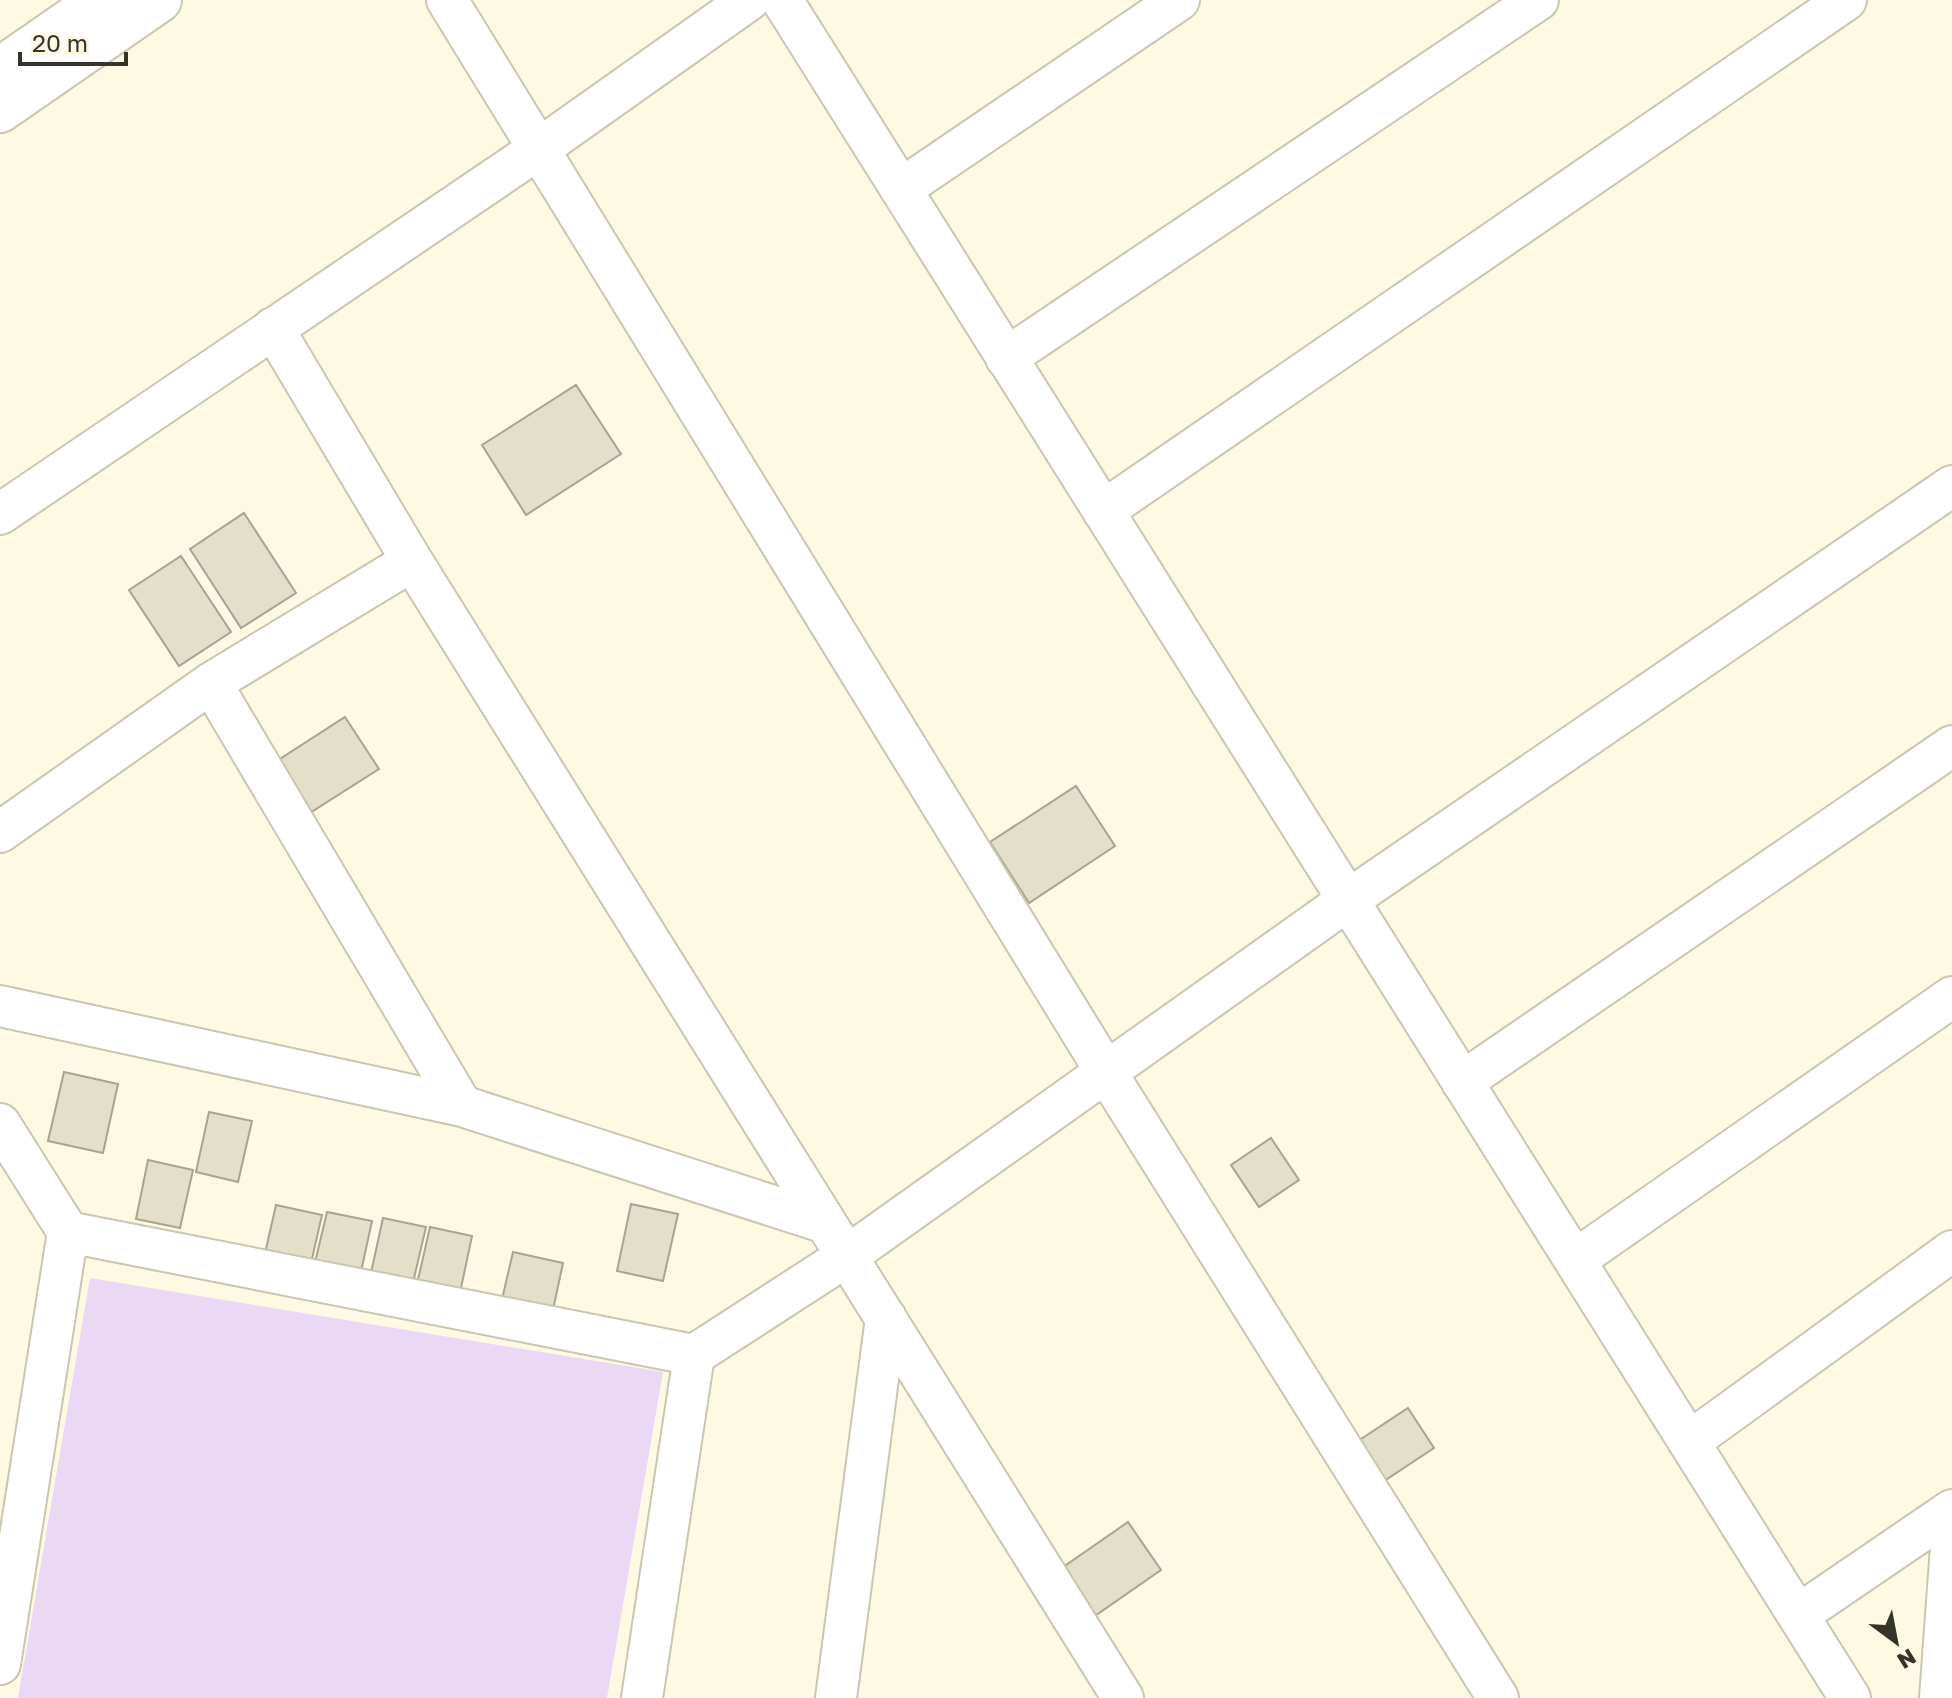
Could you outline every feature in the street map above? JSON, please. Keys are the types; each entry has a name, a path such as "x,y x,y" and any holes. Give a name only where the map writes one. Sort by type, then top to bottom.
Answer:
{"street":[{"path":"0,70 101,0"},
{"path":"0,110 159,0"},
{"path":"447,0 1106,1072 1498,1698"},
{"path":"0,514 540,148 749,0"},
{"path":"782,0 1850,1698"},
{"path":"901,189 1179,0"},
{"path":"1006,358 1538,0"},
{"path":"1103,511 1846,0"},
{"path":"273,328 412,561 1123,1698"},
{"path":"68,1232 694,1355 847,1256 1348,900 1952,486"},
{"path":"0,832 211,683 412,561"},
{"path":"211,683 462,1106"},
{"path":"1462,1082 1952,746"},
{"path":"1575,1260 1952,997"},
{"path":"0,1006 462,1106 826,1223"},
{"path":"0,1124 68,1232 0,1664"},
{"path":"1689,1442 1952,1251"},
{"path":"836,1698 886,1318"},
{"path":"642,1698 694,1355"},
{"path":"1798,1615 1952,1510"},
{"path":"1940,1698 1952,1533"}],"shaded area":[{"path":"90,1278 663,1372 607,1698 18,1698"}],"building":[{"path":"576,385 621,454 526,515 482,445"},
{"path":"244,513 296,593 241,628 190,549"},
{"path":"181,556 231,632 179,666 129,590"},
{"path":"345,717 379,769 305,816 272,764"},
{"path":"1076,786 1115,846 1029,903 990,842"},
{"path":"64,1072 118,1084 103,1153 48,1141"},
{"path":"209,1112 252,1121 238,1182 196,1172"},
{"path":"1271,1138 1299,1180 1259,1207 1231,1165"},
{"path":"148,1160 193,1170 180,1228 136,1219"},
{"path":"631,1204 678,1214 663,1281 617,1271"},
{"path":"276,1205 322,1215 309,1272 263,1262"},
{"path":"327,1212 372,1221 359,1281 313,1271"},
{"path":"383,1218 426,1227 411,1291 369,1282"},
{"path":"430,1227 472,1236 458,1302 415,1293"},
{"path":"513,1252 563,1263 551,1319 500,1308"},
{"path":"1408,1408 1434,1448 1384,1481 1358,1441"},
{"path":"1128,1522 1161,1570 1089,1620 1056,1572"}]}
